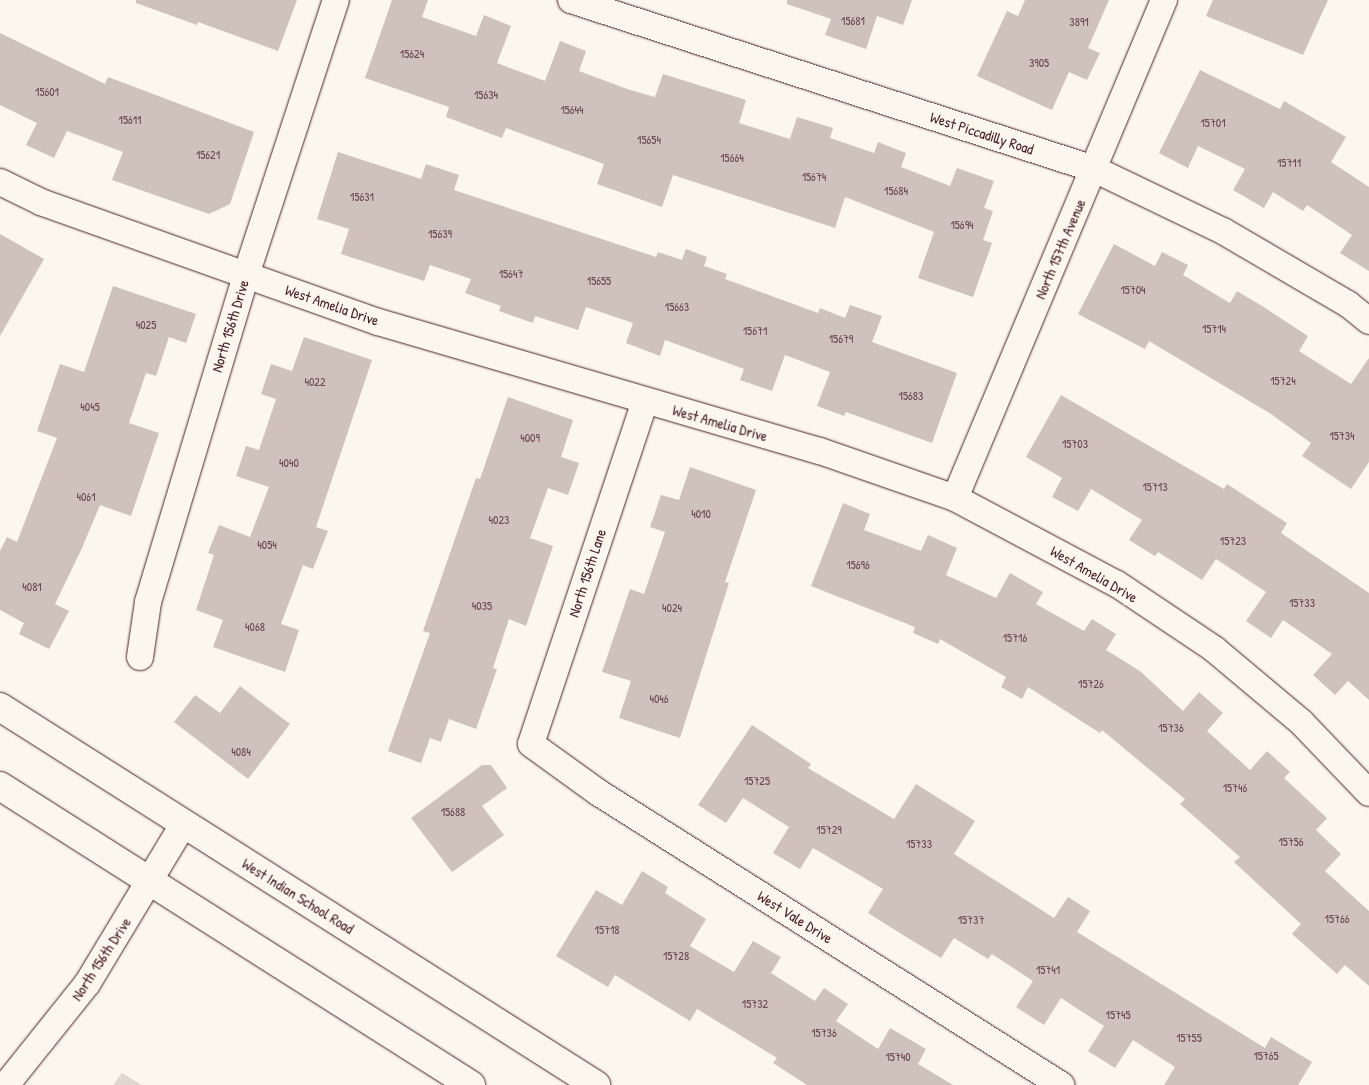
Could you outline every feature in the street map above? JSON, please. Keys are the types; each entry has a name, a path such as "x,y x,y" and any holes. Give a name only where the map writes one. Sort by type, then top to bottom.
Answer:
{"main road":[{"name":"West Indian School Road","path":"0,707 596,1085"},
{"path":"0,786 472,1085"}],"street":[{"name":"North 156th Drive","path":"140,657 148,602 246,275 336,0"},
{"name":"West Piccadilly Road","path":"571,0 1094,169 1223,231 1348,304 1369,321"},
{"name":"North 157th Avenue","path":"955,498 1164,0"},
{"name":"West Amelia Drive","path":"0,182 41,202 378,322 820,452 955,498 1117,584 1214,649 1301,722 1369,794"},
{"name":"North 156th Lane","path":"531,744 644,401"},
{"name":"West Vale Drive","path":"531,744 599,793 1061,1085"},
{"name":"North 156th Drive","path":"6,1085 87,984 184,823"}],"shaded area":[{"path":"122,1073 142,1085 113,1085"}],"building":[{"path":"136,0 297,0 278,51 198,22 197,25 136,3"},
{"path":"392,0 428,0 422,17 476,36 484,15 511,26 497,63 545,81 560,41 586,51 579,71 630,90 655,97 663,74 746,100 739,123 790,139 797,117 833,128 830,138 874,153 878,142 906,153 901,167 950,186 957,168 994,181 984,208 993,211 983,240 992,243 973,297 918,278 934,232 845,197 835,228 673,175 662,207 597,184 604,164 506,128 502,138 446,117 449,107 365,78"},
{"path":"787,0 912,0 903,25 877,16 866,49 825,35 831,19 787,4"},
{"path":"1025,0 1109,0 1088,48 1100,53 1087,80 1069,72 1052,110 977,76 1007,11 1018,16"},
{"path":"1213,0 1328,0 1303,55 1206,16"},
{"path":"0,33 105,84 108,77 254,132 230,204 209,214 112,180 123,152 67,131 54,158 26,145 37,123 0,105"},
{"path":"1200,70 1280,109 1284,101 1346,137 1331,162 1369,187 1369,271 1340,253 1352,235 1307,205 1303,211 1273,192 1264,208 1233,190 1245,169 1198,146 1188,168 1159,153"},
{"path":"338,152 421,179 426,164 459,175 454,190 656,257 658,252 682,260 686,249 707,257 704,266 727,274 725,279 818,313 820,308 845,318 850,305 882,316 872,342 957,373 932,443 846,412 844,416 817,406 830,372 785,355 772,391 740,380 744,369 665,340 660,356 626,343 633,323 586,307 578,330 535,316 533,323 499,311 501,306 465,293 471,279 430,265 424,281 341,254 349,229 317,219"},
{"path":"0,234 44,259 0,336"},
{"path":"1114,244 1155,266 1162,252 1188,265 1183,275 1230,303 1237,291 1308,336 1299,351 1351,384 1369,358 1369,462 1351,489 1302,456 1311,443 1271,414 1149,341 1145,349 1078,314"},
{"path":"113,286 196,314 186,343 169,337 156,376 146,373 129,423 159,433 131,516 100,505 55,604 69,611 49,649 19,634 24,623 0,610 0,551 7,537 17,542 57,438 37,431 60,364 84,372"},
{"path":"304,337 372,360 316,527 328,531 313,569 303,565 281,624 299,630 285,672 213,647 223,620 196,610 214,555 208,553 219,525 250,537 269,487 236,476 246,446 259,450 276,399 261,394 271,364 292,371"},
{"path":"1061,395 1224,489 1227,484 1287,523 1281,533 1369,593 1369,700 1348,681 1335,695 1313,675 1332,654 1283,620 1271,638 1246,621 1266,592 1216,559 1202,580 1158,552 1155,556 1129,540 1142,520 1091,489 1078,511 1052,497 1062,478 1026,457"},
{"path":"508,397 573,420 561,457 579,463 568,495 548,488 530,538 553,546 526,626 509,619 493,668 497,669 476,729 449,719 441,742 430,738 421,763 388,751 430,633 423,631 476,478 480,479"},
{"path":"690,467 756,490 725,582 729,583 680,738 619,718 631,681 602,672 630,589 644,594 665,532 650,527 661,495 679,500"},
{"path":"843,503 870,514 864,530 921,551 928,535 957,548 946,575 996,598 1010,573 1043,592 1036,604 1084,631 1092,619 1116,634 1106,650 1140,671 1183,711 1199,692 1223,713 1207,731 1250,770 1267,751 1290,772 1284,778 1327,818 1316,830 1341,854 1325,871 1369,911 1369,986 1345,965 1337,974 1292,934 1301,924 1234,862 1240,857 1180,804 1185,799 1102,730 1100,733 1028,687 1022,699 1001,687 1006,677 940,639 938,644 913,633 915,627 811,586"},
{"path":"240,686 290,724 248,779 174,722 195,695 220,713"},
{"path":"752,725 811,764 808,768 894,819 916,784 975,821 954,854 1054,918 1068,897 1090,911 1077,932 1265,1048 1271,1037 1312,1062 1298,1085 1164,1085 1175,1067 1133,1040 1115,1068 1088,1051 1104,1026 1061,998 1044,1025 1016,1007 1033,981 992,954 988,959 954,938 941,958 868,913 883,889 813,848 800,869 773,853 789,827 743,798 726,823 698,805"},
{"path":"482,765 491,765 507,788 482,806 504,835 452,872 411,818"},
{"path":"642,871 668,887 665,893 706,919 690,946 734,972 753,941 781,957 771,973 815,1001 824,988 848,1004 836,1021 878,1049 890,1028 926,1049 918,1064 953,1085 807,1085 773,1063 777,1058 697,1009 690,1021 615,975 608,987 556,956 596,890 622,905"}]}
